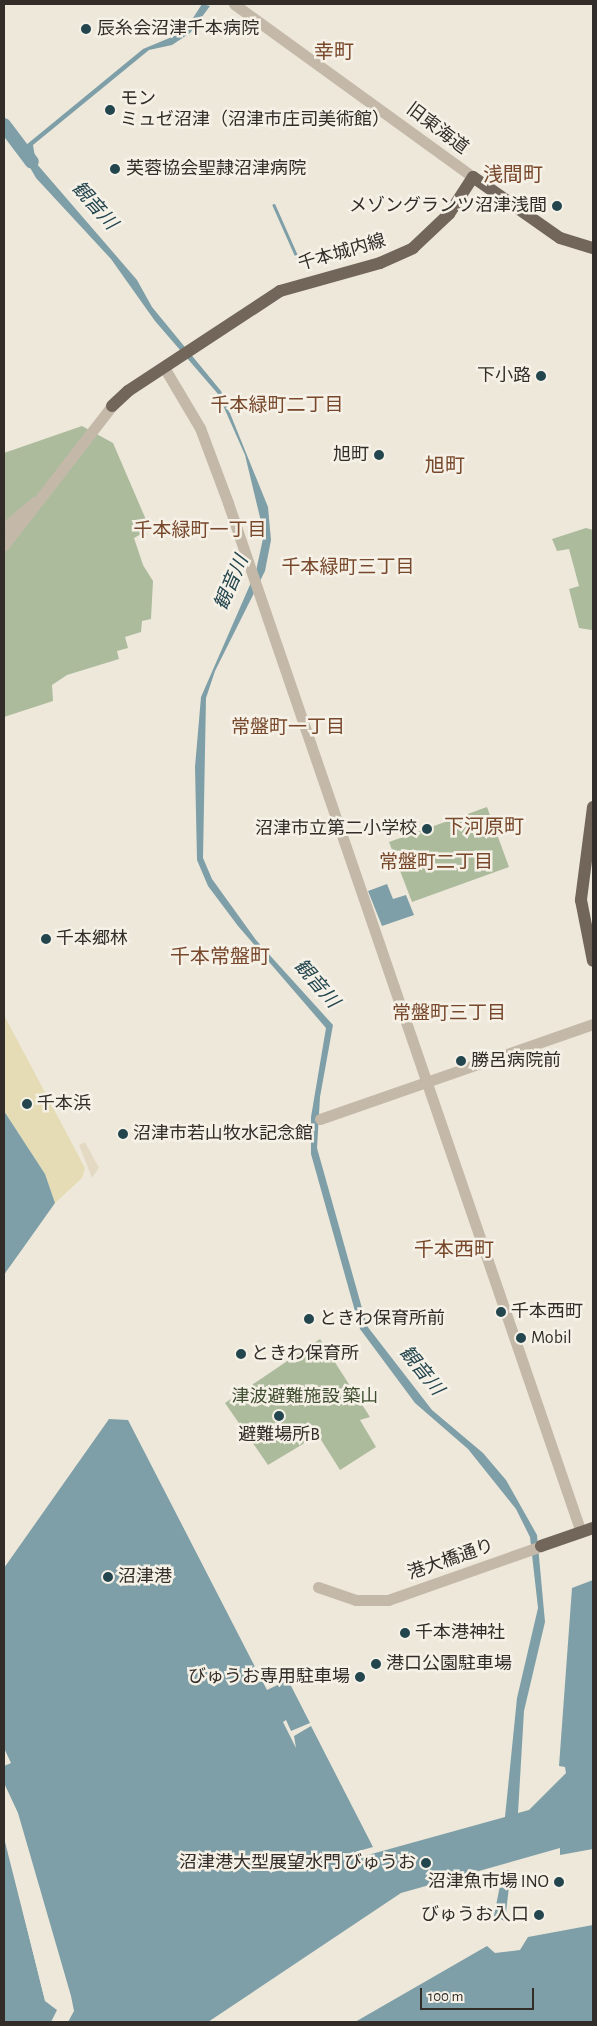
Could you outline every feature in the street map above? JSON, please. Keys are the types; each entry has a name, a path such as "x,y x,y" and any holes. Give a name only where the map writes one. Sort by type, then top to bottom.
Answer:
{"main road":[{"path":"473,177 560,238 593,248"},
{"name":"千本城内線","path":"112,406 128,391 165,370 280,291 380,263 413,248 449,214 473,177"},
{"path":"593,807 581,900 593,961"},
{"name":"港大橋通り","path":"536,1548 593,1528"}],"street":[{"name":"旧東海道","path":"234,4 473,177"},
{"path":"165,370 200,428 257,588 581,1532"},
{"path":"4,545 112,406"},
{"path":"4,528 40,499"},
{"path":"320,1119 593,1024"},
{"name":"港大橋通り","path":"318,1587 356,1600 388,1600 536,1548"}],"green space":[{"path":"82,426 113,443 150,529 134,538 143,565 153,581 151,619 142,621 141,632 125,637 128,648 117,651 119,659 67,675 52,685 53,701 4,717 4,453"},
{"path":"586,528 593,530 592,630 579,628 569,589 579,586 569,549 557,551 552,539"},
{"path":"487,807 509,867 412,902 389,842"},
{"name":"津波避難施設 築山","path":"320,1339 370,1417 360,1420 376,1447 340,1470 318,1435 268,1465 225,1403"}],"sand":[{"name":"千本浜","path":"4,1015 85,1168 82,1178 55,1203 45,1174 4,1111"}],"shaded area":[{"path":"85,1142 99,1168 92,1178 79,1145"}],"water":[{"path":"202,4 210,6 190,33 172,45 149,50 33,145 36,163 137,280 152,307 221,391 268,507 271,540 265,571 215,671 206,698 203,858 212,879 256,940 333,1025 320,1097 317,1148 367,1326 432,1410 483,1453 506,1480 537,1535 545,1622 524,1711 518,1813 529,1810 566,1773 565,1767 559,1766 572,1588 593,1580 593,1849 560,1855 560,1848 401,1893 208,2022 68,2022 74,2011 71,1996 18,1813 4,1783 4,1766 11,1763 4,1748 4,1568 109,1419 128,1420 267,1690 288,1680 310,1723 291,1731 286,1720 283,1722 296,1748 294,1736 311,1726 373,1847 355,1852 357,1858 505,1817 517,1698 538,1608 530,1537 516,1509 468,1449 415,1403 360,1329 311,1154 311,1117 326,1028 238,926 208,886 197,860 195,767 201,697 256,571 264,534 245,455 218,394 155,321 111,259 36,178 20,150 143,49 184,32"},
{"path":"387,884 393,899 406,895 414,915 382,926 368,891"},
{"path":"4,1111 45,1174 55,1203 4,1275"},
{"path":"4,1838 45,2000 57,2010 51,2022 4,2022"},
{"path":"503,1870 509,1870 510,1878 505,1921 494,1916"},
{"path":"593,1925 593,2022 355,2022 487,1946 495,1953 520,1950 528,1937"}],"pier":[{"path":"57,1202 57,1205 4,1278 6,1272"},
{"path":"4,1835 47,1999 57,2010 45,2001"}],"waterway":[{"path":"4,125 32,162"},
{"path":"274,205 297,257"}],"place":[{"name":"辰糸会沼津千本病院","path":"86,29"},
{"name":"モン ミュゼ沼津（沼津市庄司美術館）","path":"110,110"},
{"name":"芙蓉協会聖隷沼津病院","path":"115,169"},
{"name":"メゾングランツ沼津浅間","path":"557,206"},
{"name":"下小路","path":"541,376"},
{"name":"旭町","path":"379,455"},
{"name":"沼津市立第二小学校","path":"427,829"},
{"name":"千本郷林","path":"46,939"},
{"name":"勝呂病院前","path":"461,1061"},
{"name":"千本浜","path":"27,1104"},
{"name":"沼津市若山牧水記念館","path":"123,1134"},
{"name":"千本西町","path":"501,1312"},
{"name":"ときわ保育所前","path":"309,1319"},
{"name":"Mobil","path":"521,1338"},
{"name":"ときわ保育所","path":"241,1354"},
{"name":"避難場所B","path":"279,1416"},
{"name":"沼津港","path":"108,1577"},
{"name":"千本港神社","path":"405,1633"},
{"name":"港口公園駐車場","path":"376,1664"},
{"name":"びゅうお専用駐車場","path":"360,1677"},
{"name":"沼津港大型展望水門 びゅうお","path":"426,1863"},
{"name":"沼津魚市場 INO","path":"559,1882"},
{"name":"びゅうお入口","path":"539,1915"}],"district":[{"name":"幸町","path":"334,52"},
{"name":"浅間町","path":"513,175"},
{"name":"千本緑町二丁目","path":"277,406"},
{"name":"旭町","path":"445,466"},
{"name":"千本緑町一丁目","path":"200,531"},
{"name":"千本緑町三丁目","path":"348,568"},
{"name":"常盤町一丁目","path":"288,728"},
{"name":"下河原町","path":"484,827"},
{"name":"常盤町二丁目","path":"436,863"},
{"name":"千本常盤町","path":"220,957"},
{"name":"常盤町三丁目","path":"449,1014"},
{"name":"千本西町","path":"454,1250"}],"water label":[{"name":"観音川","path":"94,206"},
{"name":"観音川","path":"232,583"},
{"name":"観音川","path":"316,984"},
{"name":"観音川","path":"421,1371"}]}
